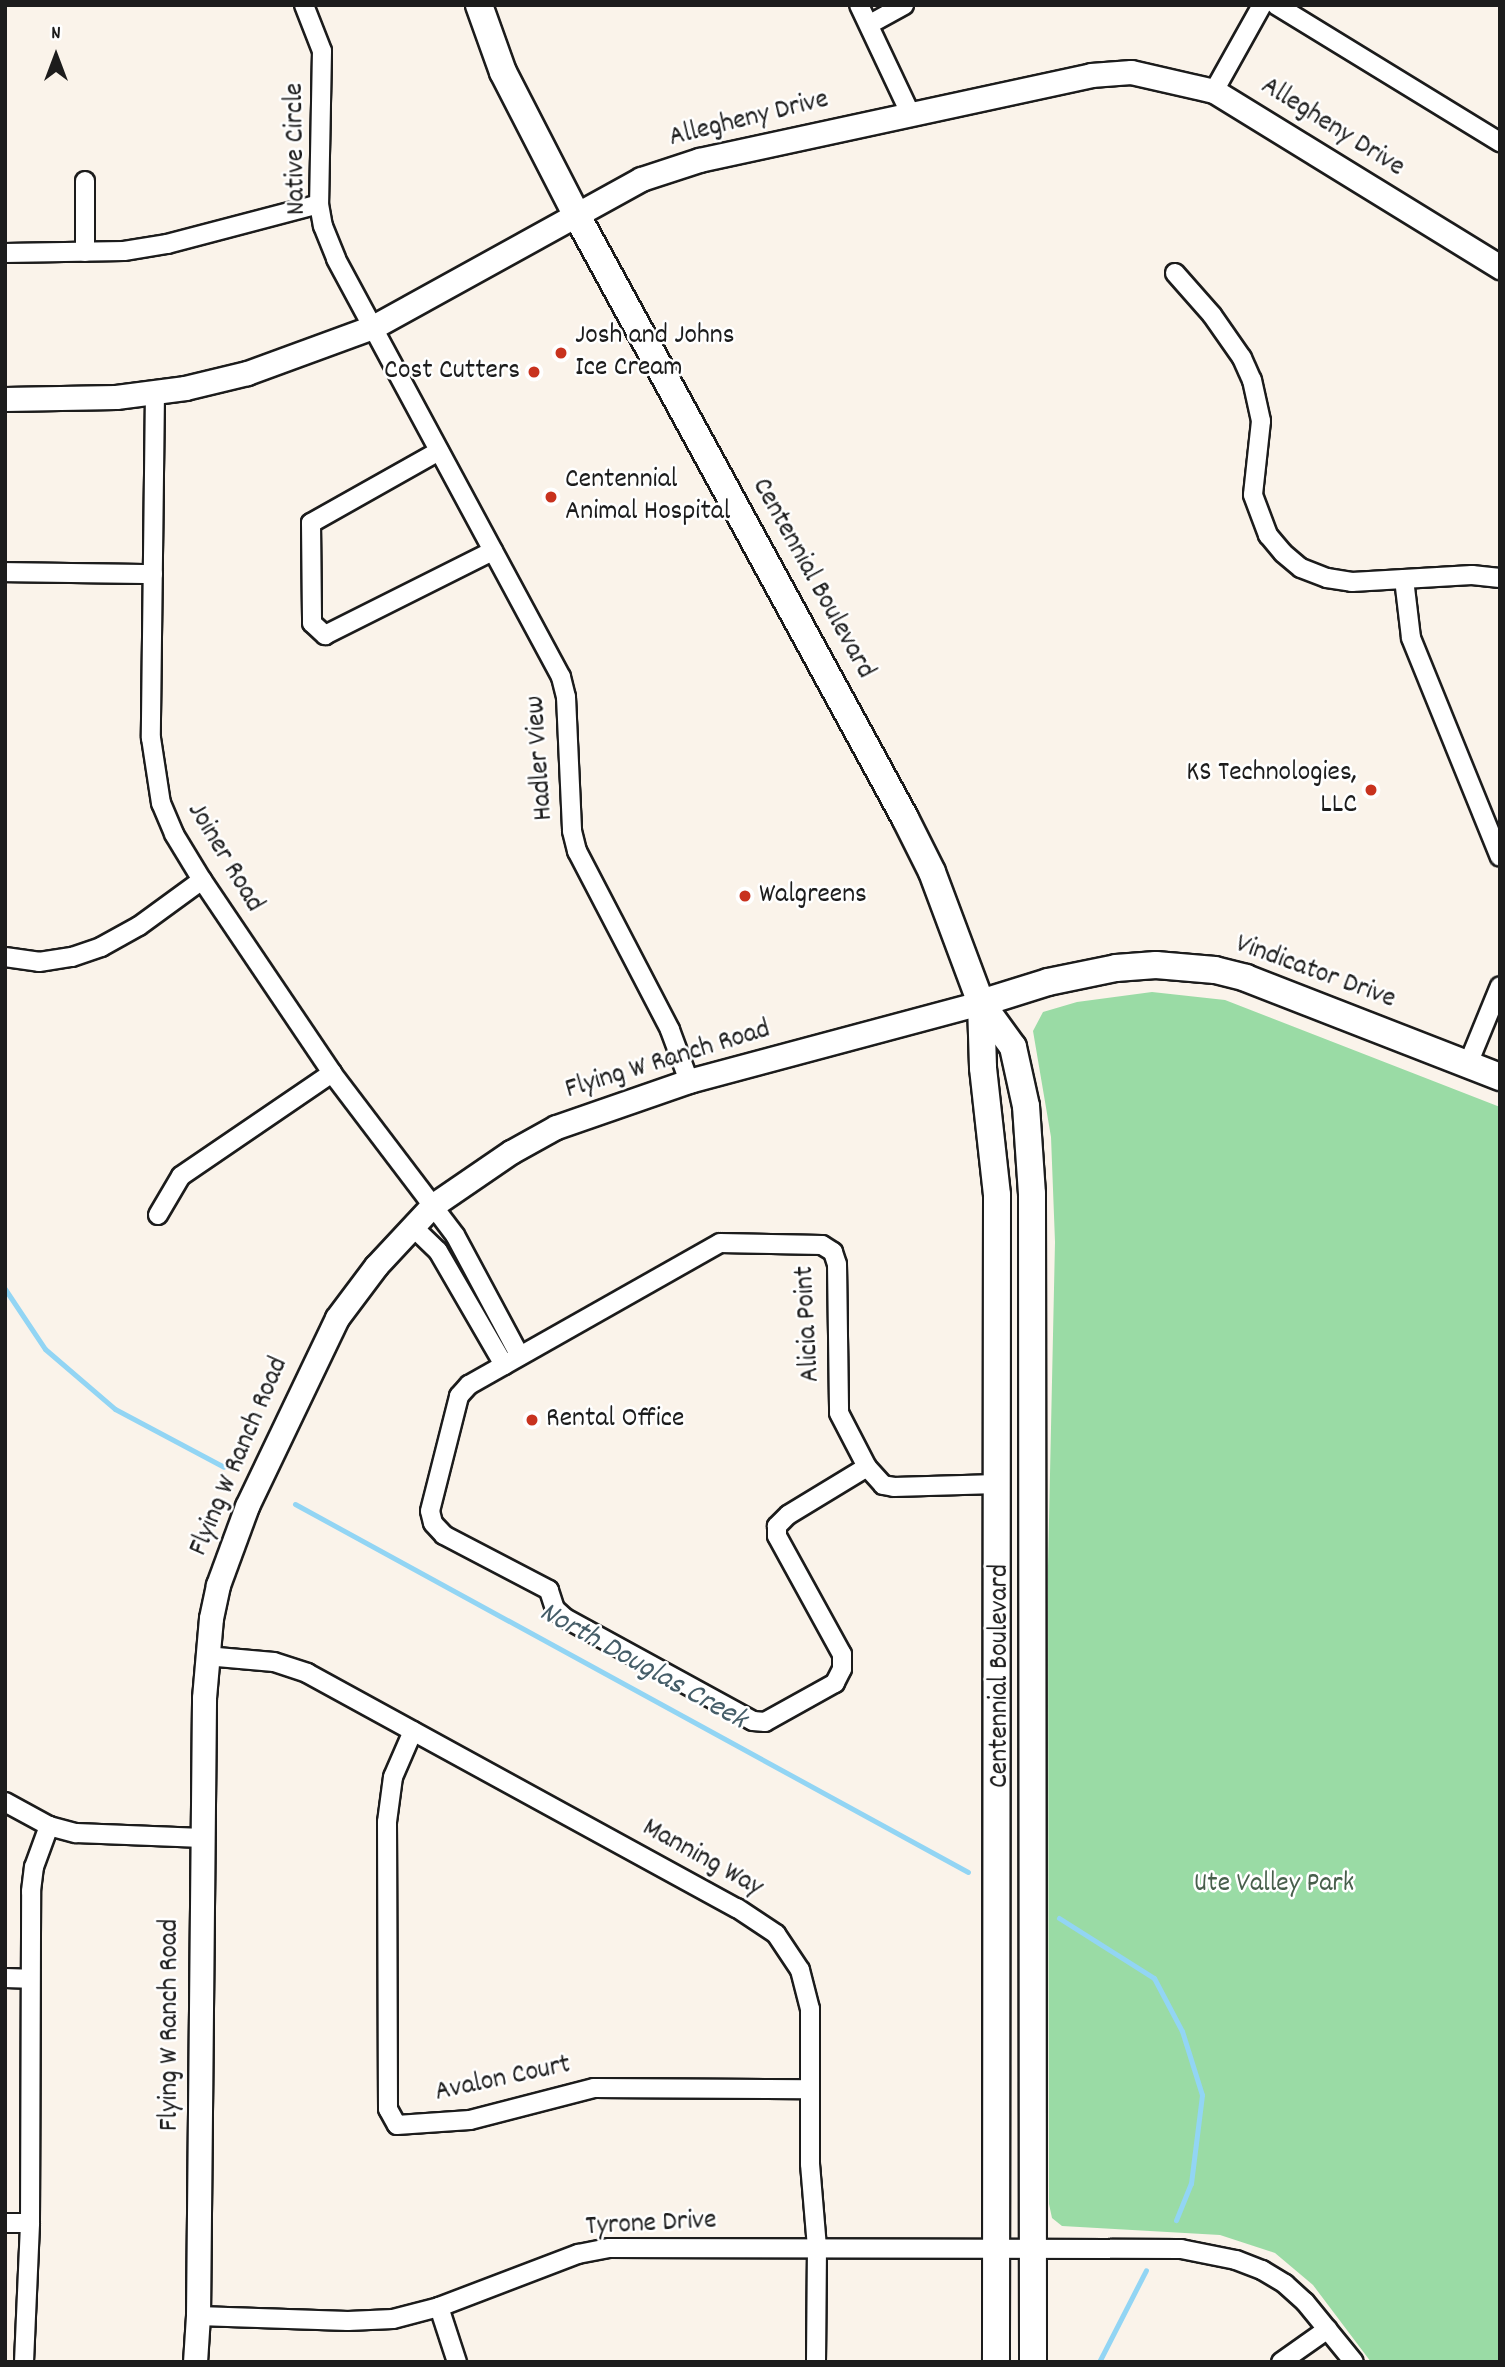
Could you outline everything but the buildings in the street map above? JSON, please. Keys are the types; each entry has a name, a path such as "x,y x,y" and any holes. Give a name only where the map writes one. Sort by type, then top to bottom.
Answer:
{"main road":[{"name":"Centennial Boulevard","path":"479,5 503,72 576,214 905,818 932,872 981,1003 1013,1047 1026,1106 1032,1194 1033,2362"},
{"name":"Vindicator Drive","path":"981,1003 1048,982 1116,968 1156,965 1203,968 1246,978 1500,1077"},
{"name":"Centennial Boulevard","path":"981,1003 982,1068 997,1195 996,2362"}],"street":[{"name":"Native Circle","path":"304,5 315,28 323,70 319,204 336,258 373,327"},
{"path":"859,5 910,113"},
{"path":"870,24 904,5"},
{"path":"1214,91 1262,5"},
{"path":"1276,5 1500,142"},
{"name":"Allegheny Drive","path":"5,399 104,397 155,392 247,373 373,327 641,179 699,160 1091,75 1132,72 1214,91 1500,267"},
{"path":"85,181 85,252"},
{"path":"5,253 85,252 167,244 319,204"},
{"path":"1175,273 1219,326 1242,358 1252,380 1261,421 1253,495 1268,535 1283,553 1301,568 1326,578 1352,582 1472,575 1500,578"},
{"name":"Hadler View","path":"373,327 561,677 566,697 572,831 577,851 670,1030 689,1082"},
{"name":"Joiner Road","path":"155,392 151,738 161,803 174,834 202,880 332,1073 456,1235 520,1356"},
{"path":"439,451 311,523 312,623 325,635 493,551"},
{"path":"5,572 153,573"},
{"path":"1404,579 1411,638 1500,857"},
{"path":"5,958 39,961 72,957 102,947 139,926 202,880"},
{"path":"1468,1064 1500,986"},
{"name":"Flying W Ranch Road","path":"195,2362 198,2316 206,1656 222,1575 247,1506 337,1318 369,1275 432,1206 510,1152 556,1127 689,1082 981,1003"},
{"path":"159,1215 181,1176 332,1073"},
{"path":"412,1226 438,1251 503,1365"},
{"name":"Alicia Point","path":"520,1356 720,1243 822,1245 832,1252 837,1264 839,1413 867,1467 883,1485 894,1488 997,1484"},
{"path":"520,1356 469,1385 459,1396 430,1511 433,1522 444,1535 549,1590 555,1609 565,1618 753,1721 765,1722 777,1718 835,1683 842,1670 842,1654 777,1536 777,1526 788,1515 867,1467"},
{"name":"Manning Way","path":"206,1656 290,1666 737,1908 776,1934 790,1952 806,1988 810,2009 810,2164 817,2247 816,2362"},
{"name":"Avalon Court","path":"412,1731 393,1777 387,1822 387,2099 391,2118 397,2125 470,2120 566,2093 594,2088 810,2089"},
{"path":"5,1802 49,1826 100,1836 203,1838"},
{"path":"24,2362 30,2223 29,1979 33,1879 40,1848 49,1826"},
{"path":"5,1978 29,1979"},
{"path":"5,2223 30,2223"},
{"name":"Tyrone Drive","path":"198,2316 372,2321 412,2315 594,2249 1033,2246 1181,2249 1236,2260 1262,2270 1285,2284 1306,2302 1354,2362"},
{"path":"439,2307 457,2362"},
{"path":"1281,2362 1328,2329"}],"green space":[{"name":"Ute Valley Park","path":"1152,992 1225,1000 1500,1107 1500,2362 1371,2362 1313,2285 1275,2253 1220,2235 1062,2226 1052,2218 1049,2204 1048,1567 1055,1242 1051,1137 1033,1031 1043,1012 1077,1002"}],"waterway":[{"name":"North Douglas Creek","path":"5,1289 45,1349 115,1409 224,1467"},
{"name":"North Douglas Creek","path":"295,1504 968,1872"},
{"name":"North Douglas Creek","path":"1059,1918 1154,1978 1182,2031 1202,2095 1191,2183 1176,2220"},
{"name":"North Douglas Creek","path":"1099,2362 1146,2270"}],"place":[{"name":"Josh and Johns Ice Cream","path":"561,353"},
{"name":"Cost Cutters","path":"534,372"},
{"name":"Centennial Animal Hospital","path":"551,497"},
{"name":"KS Technologies, LLC","path":"1371,790"},
{"name":"Walgreens","path":"745,896"},
{"name":"Rental Office","path":"532,1420"}]}
